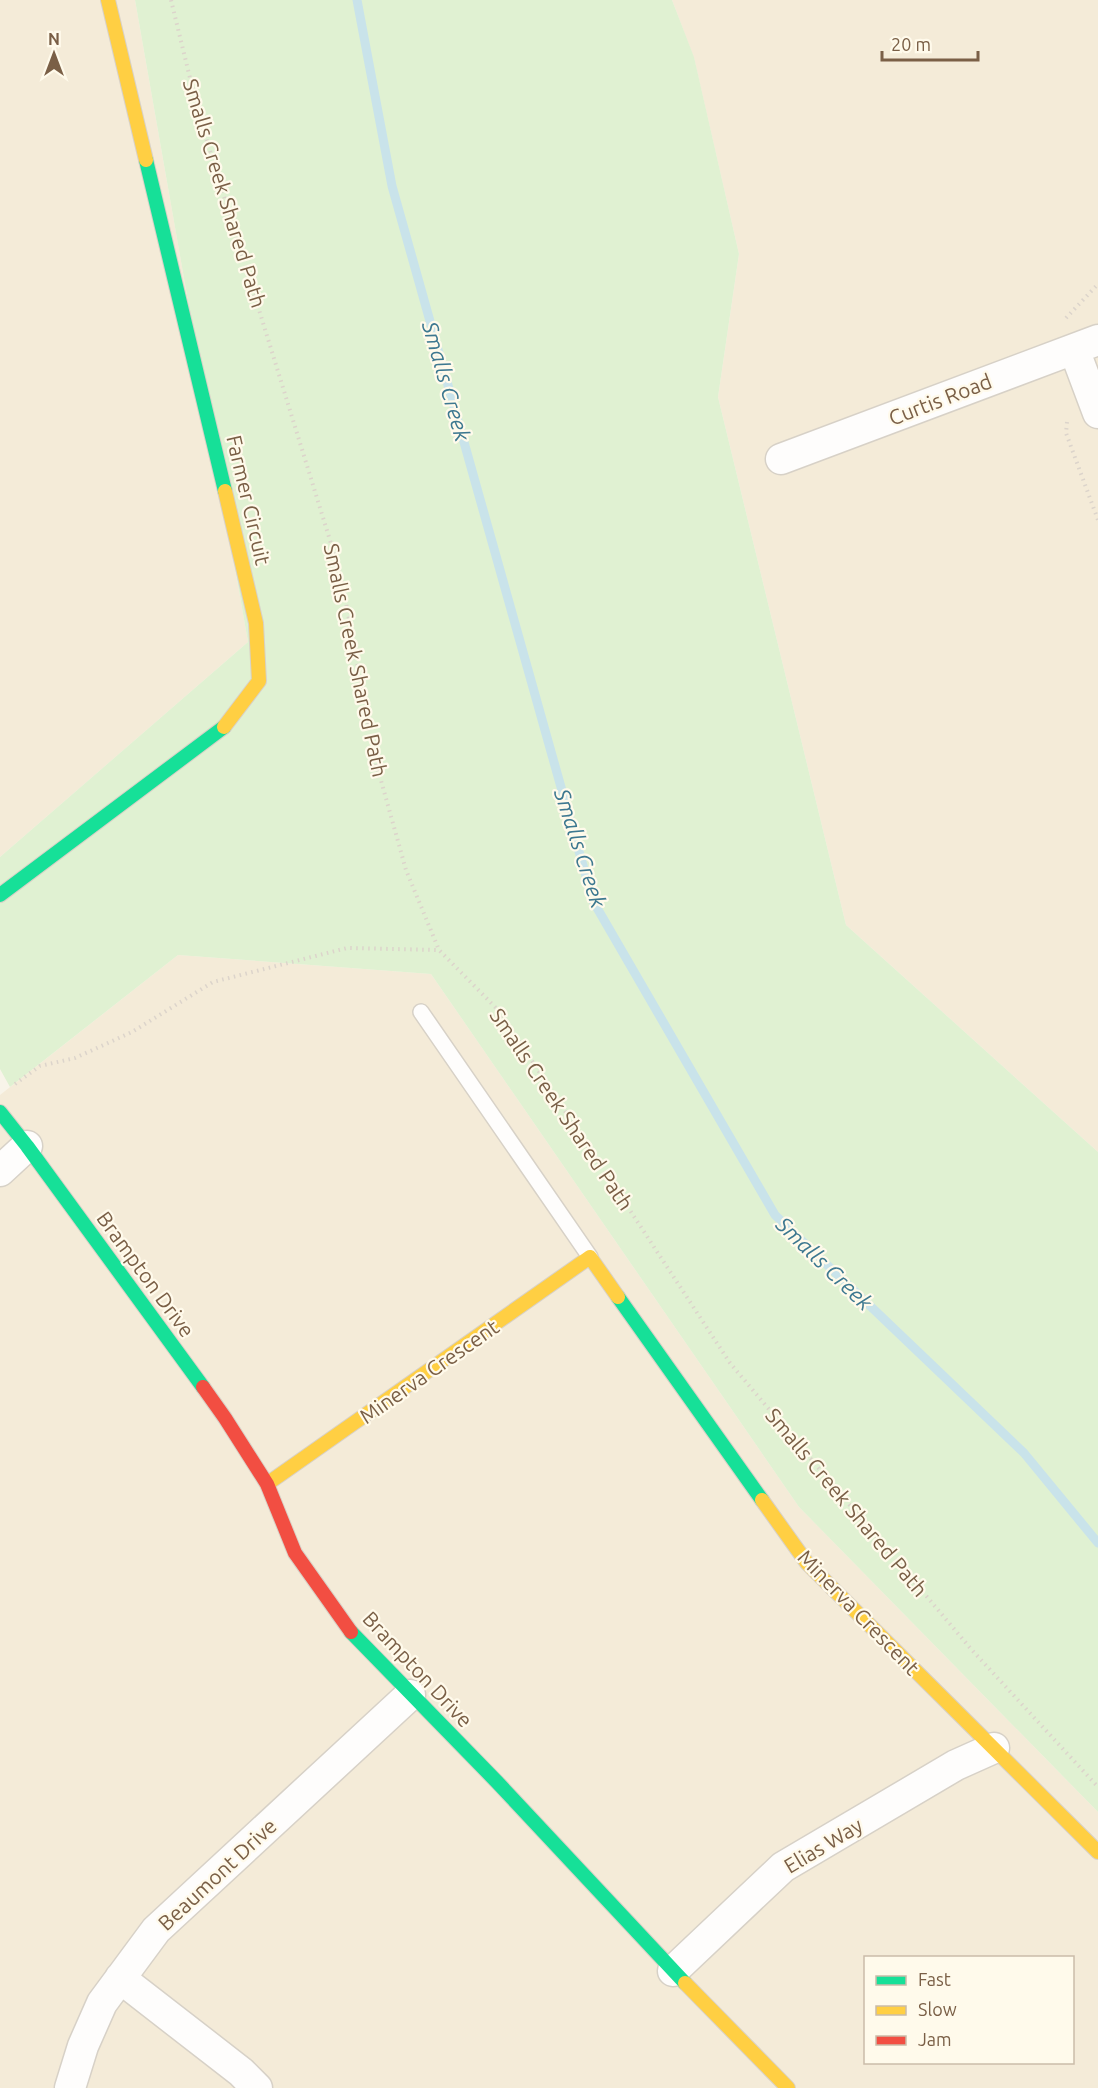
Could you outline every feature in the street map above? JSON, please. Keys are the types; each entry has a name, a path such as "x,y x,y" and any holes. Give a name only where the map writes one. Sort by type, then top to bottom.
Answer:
{"street":[{"name":"Farmer Circuit","path":"0,896 221,731 259,681 256,623 108,0"},
{"path":"1086,344 1095,405"},
{"name":"Curtis Road","path":"781,459 1086,344"},
{"name":"Brampton Drive","path":"0,1112 225,1418 267,1484 295,1553 356,1639 498,1783 673,1971 788,2088"},
{"path":"0,1171 27,1146"},
{"name":"Minerva Crescent","path":"267,1484 590,1257 807,1563 1098,1852"},
{"name":"Beaumont Drive","path":"70,2088 83,2046 102,2003 156,1930 410,1695"},
{"name":"Elias Way","path":"673,1971 783,1867 956,1765 994,1748"},
{"path":"120,1978 241,2072 257,2088"}],"lane":[{"name":"Minerva Crescent","path":"421,1012 590,1257"}],"path":[{"name":"Smalls Creek Shared Path","path":"171,0 199,115 341,576 375,759 406,870 439,950 500,1012 730,1363 971,1649 1098,1787"},
{"path":"1095,405 1068,411 1066,433 1098,520"},
{"path":"9,1089 40,1066 75,1058 132,1032 213,982 347,948 439,950"}],"shaded area":[{"path":"0,0 135,0 248,642 0,857"},
{"path":"672,0 1098,0 1098,1152 846,925 718,397 739,254 694,58"},
{"path":"178,955 431,974 799,1507 1098,1812 1098,2088 0,2088 0,1095"}],"green space":[{"path":"135,0 672,0 694,57 739,254 718,397 846,925 1098,1152 1098,1812 799,1507 431,974 178,955 10,1087 0,1069 0,857 248,642"}],"waterway":[{"name":"Smalls Creek","path":"357,0 392,186 593,901 775,1215 1024,1453 1098,1543"}],"traffic: fast":[{"path":"146,160 225,491"},
{"path":"0,895 224,727"},
{"path":"0,1112 203,1387"},
{"path":"618,1297 762,1500"},
{"path":"351,1632 498,1783 685,1983"}],"traffic: slow":[{"path":"108,0 146,160"},
{"path":"224,727 259,681 256,623 225,491"},
{"path":"267,1484 590,1257 618,1297"},
{"path":"762,1500 807,1563 1098,1852"},
{"path":"685,1983 788,2088"}],"traffic: jam":[{"path":"203,1387 267,1484 295,1553 351,1632"}]}
